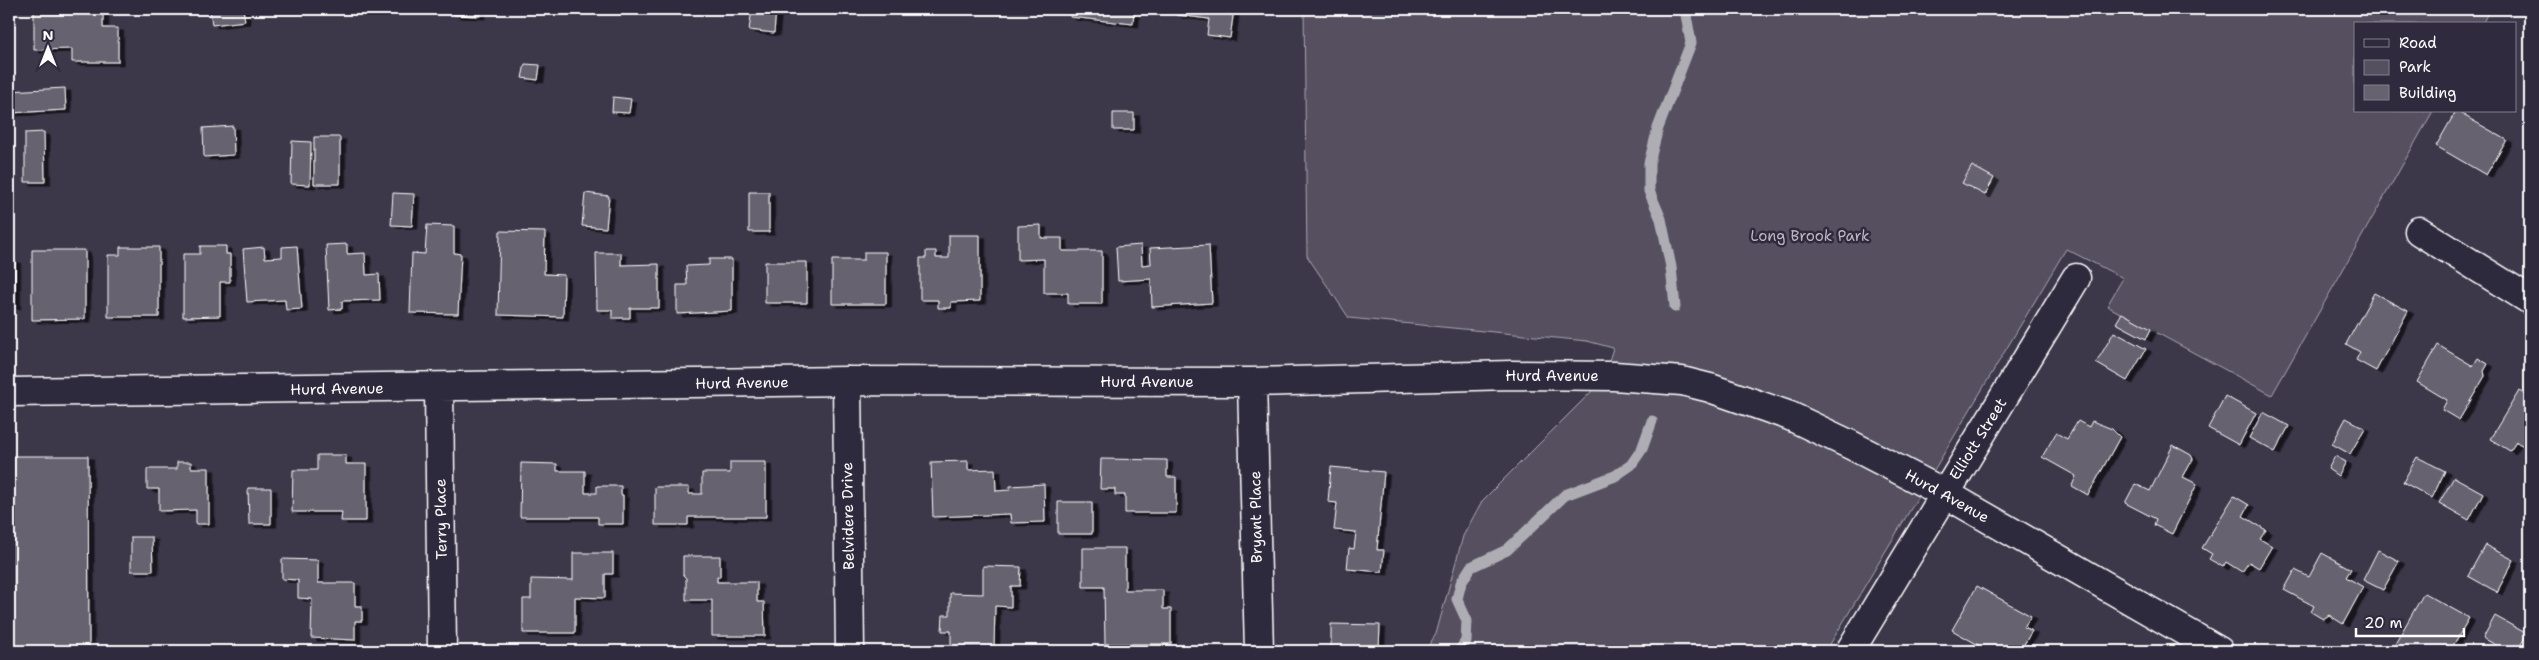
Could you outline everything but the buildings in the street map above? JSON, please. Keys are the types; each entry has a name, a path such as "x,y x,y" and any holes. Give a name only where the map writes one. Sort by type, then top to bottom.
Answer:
{"street":[{"path":"2419,231 2530,300"},
{"name":"Elliott Street","path":"1850,651 2076,278"},
{"name":"Hurd Avenue","path":"9,392 439,388 847,381 1252,382 1511,375 1614,376 1682,381 1710,388 1790,416 1944,493 2219,651"},
{"name":"Belvidere Drive","path":"847,381 850,651"},
{"name":"Bryant Place","path":"1252,382 1259,651"},
{"name":"Terry Place","path":"439,388 442,651"}],"green space":[{"name":"Long Brook Park","path":"1304,9 2490,9 2483,22 2354,22 2354,112 2432,112 2272,395 2107,306 2123,278 2066,249 1826,651 1425,651 1436,634 1463,536 1482,501 1603,380 1613,348 1587,341 1349,318 1307,256"}],"waterway":[{"path":"1675,307 1671,267 1661,219 1649,191 1649,163 1658,128 1691,43 1685,9"},
{"path":"1459,651 1466,641 1467,621 1457,599 1461,583 1471,567 1507,550 1565,495 1615,476 1631,465 1642,449 1652,421"}]}
